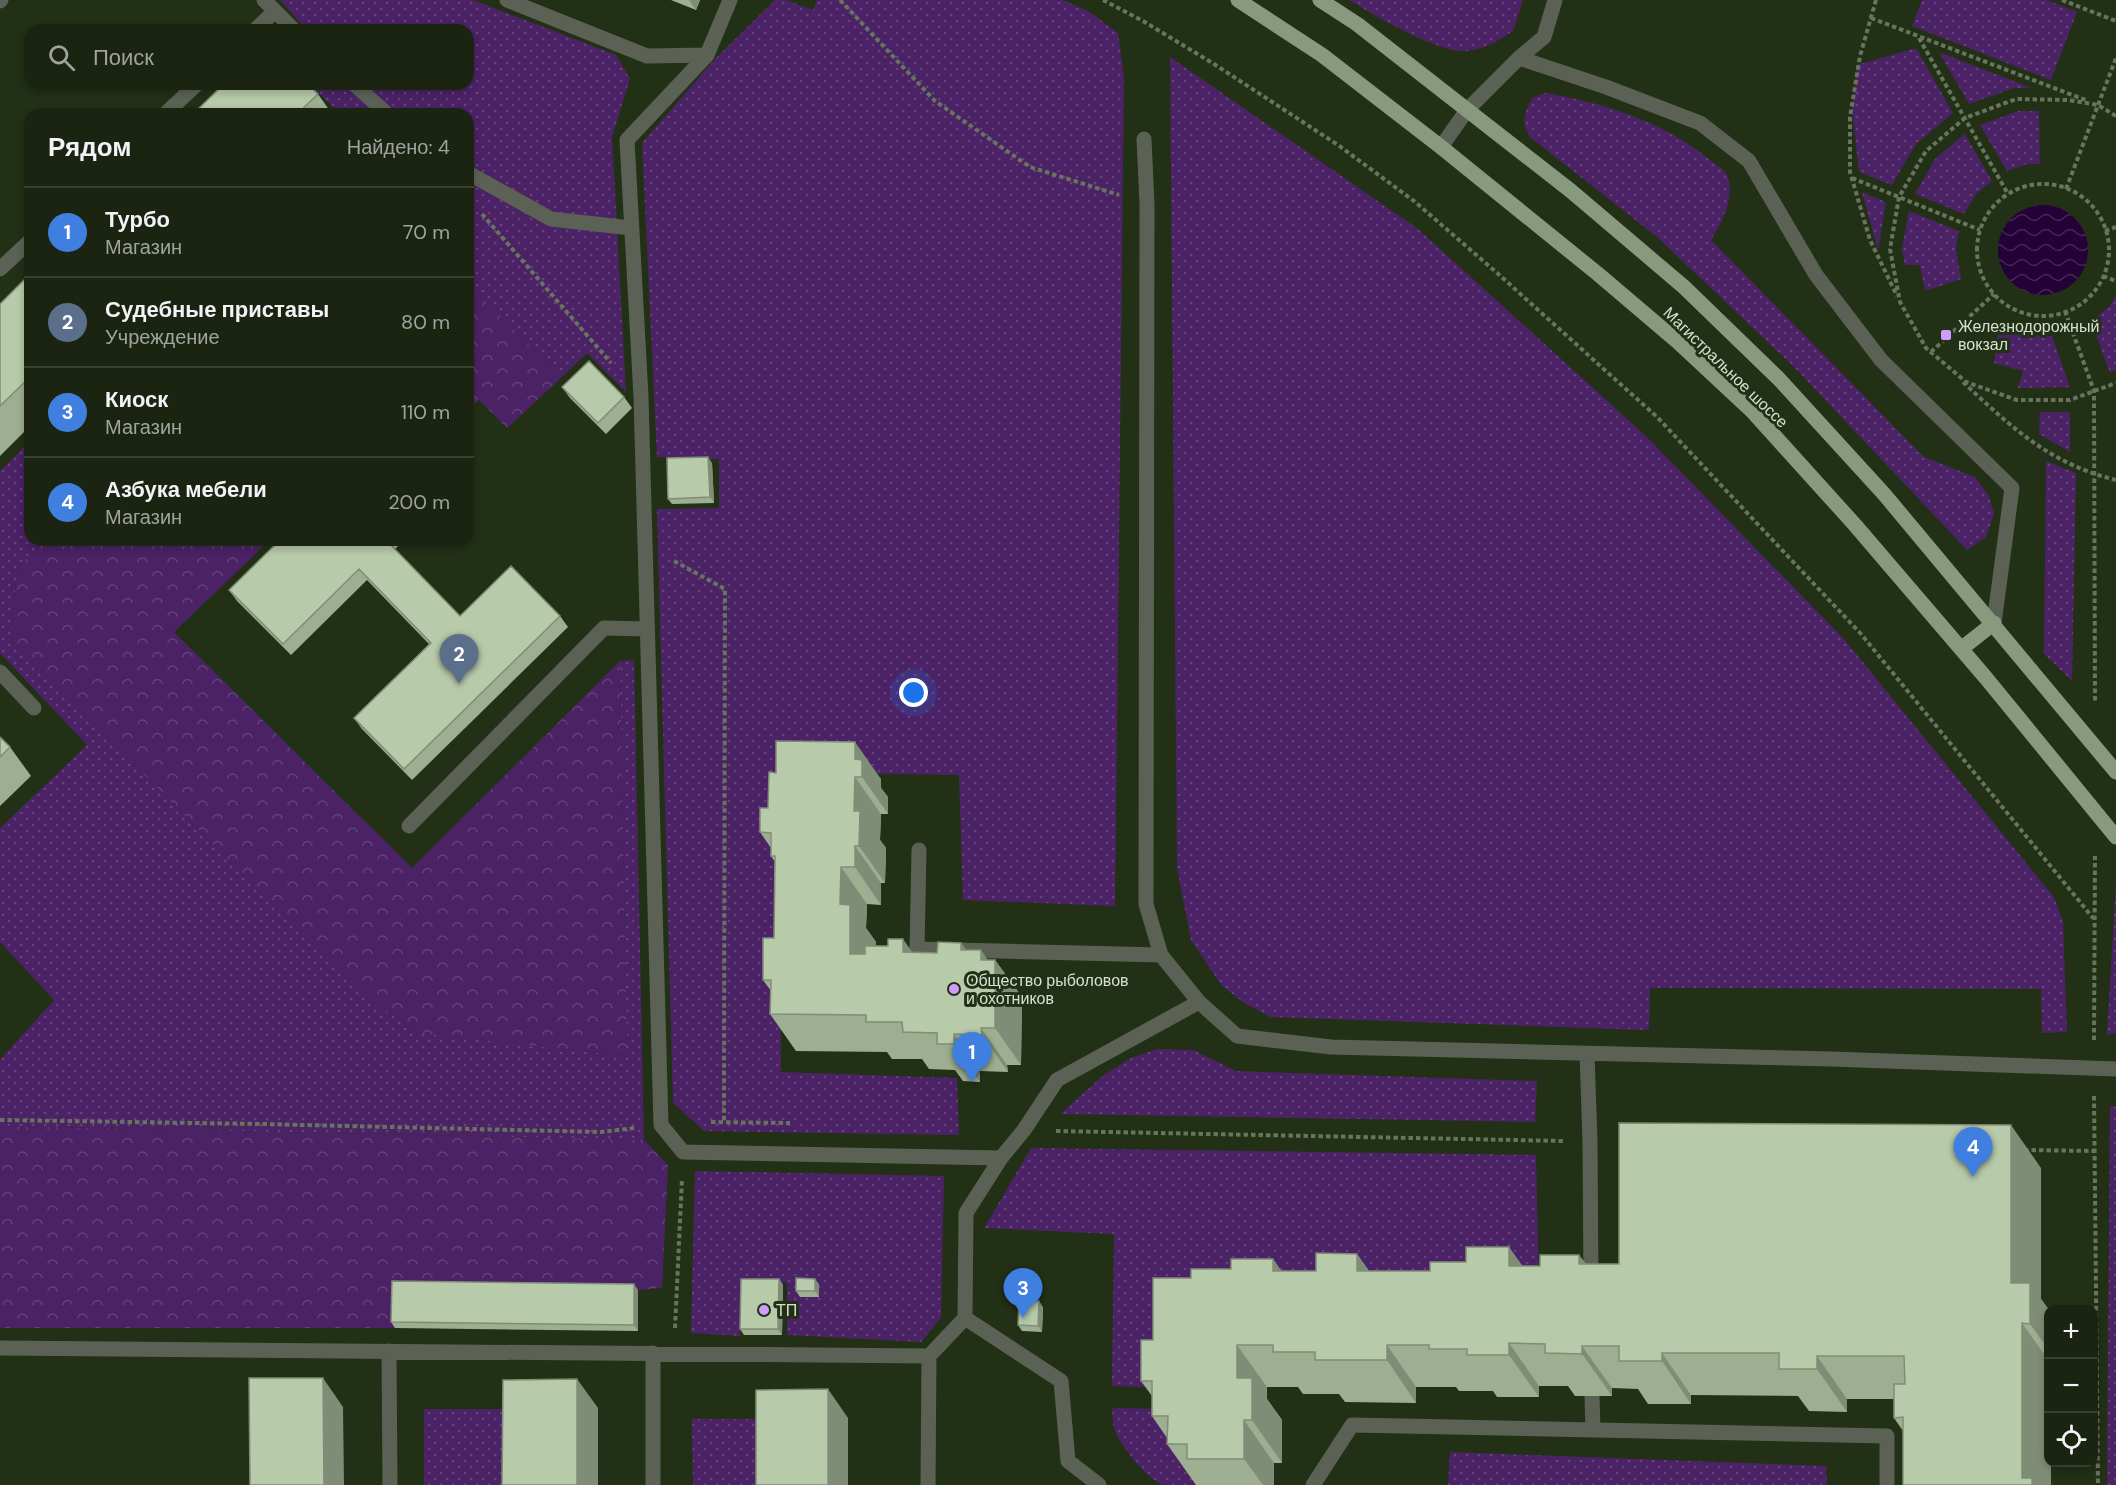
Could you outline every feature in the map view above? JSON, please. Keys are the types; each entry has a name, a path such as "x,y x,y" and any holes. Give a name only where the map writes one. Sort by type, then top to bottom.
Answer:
{"main road":[{"name":"Магистральное шоссе","path":"1238,0 1322,56 1441,147 1598,274 1678,342 1752,411 1855,525 1961,649 2116,837"},
{"name":"Магистральное шоссе","path":"1320,0 1357,24 1571,191 1684,287 1779,379 1884,494 1994,623 2116,772"},
{"path":"1961,649 1994,623"}],"street":[{"path":"507,0 647,56 707,55"},
{"path":"730,0 707,55 627,140 641,397 660,1125 683,1152 1001,1158"},
{"path":"1441,147 1467,111 1544,36 1555,0"},
{"path":"258,24 269,6 288,24"},
{"path":"1519,58 1606,87 1700,123 1749,161 1816,275 1881,360 2012,488 1994,623"},
{"path":"171,108 191,90"},
{"path":"361,90 380,108"},
{"path":"1144,140 1148,204 1146,904 1161,955 1199,1002 1237,1036 1331,1047 1831,1059 2116,1070"},
{"path":"474,176 551,219 631,228"},
{"path":"0,269 24,247"},
{"path":"409,826 604,628 646,629"},
{"path":"0,672 34,708"},
{"path":"919,850 917,949 1161,955"},
{"path":"928,1485 929,1356 965,1318 966,1213 1001,1158 1024,1130 1058,1080 1199,1002"},
{"path":"1587,1054 1591,1297"},
{"path":"965,1318 1061,1381 1068,1461 1099,1485"},
{"path":"0,1348 929,1356"},
{"path":"388,1351 390,1485"},
{"path":"652,1353 653,1485"},
{"path":"1592,1396 1593,1430"},
{"path":"1312,1485 1352,1425 1887,1436 1887,1485"}],"path":[{"path":"840,0 935,101 1030,167 1148,204"},
{"path":"1103,0 1214,64 1338,145 1414,201 1657,417 1861,634 2093,918"},
{"path":"1876,0 1860,56 1850,117 1852,178 1870,240 1900,302 1926,348 1966,382 2017,400 2070,400 2116,383"},
{"path":"2062,0 2116,21"},
{"path":"1871,18 2098,105 2116,114"},
{"path":"1918,36 2008,194"},
{"path":"2066,189 2116,58"},
{"path":"1900,302 1890,249 1899,197 1926,151 1965,118 2016,99 2069,100 2098,105"},
{"path":"1852,178 1980,230"},
{"path":"2054,184 2066,189 2076,193 2094,207 2105,227 2109,250 2105,273 2094,292 2076,307 2054,315 2032,315 2010,307 1994,294 1980,273 1977,250 1980,230 1992,207 2008,194 2031,185 2054,184"},
{"path":"2105,231 2116,227"},
{"path":"2103,276 2116,281"},
{"path":"1930,351 1994,294"},
{"path":"2065,311 2094,391 2095,704"},
{"path":"1930,351 2011,427 2043,450 2094,475 2116,480"},
{"path":"2096,846 2093,918 2098,1485"},
{"path":"0,1120 601,1132 724,1121 796,1123"},
{"path":"1024,1130 1590,1142"},
{"path":"2017,1150 2094,1151"},
{"path":"673,1352 683,1152"}],"green space":[{"path":"280,0 473,0 616,55 630,79 612,137 626,392 587,353 561,378 474,289 474,108 334,108 316,90 474,90 474,24 302,24"},
{"path":"775,0 786,0 813,10 817,0 1063,0 1088,11 1118,33 1124,77 1115,906 963,900 959,775 779,772 781,1072 957,1078 959,1135 704,1131 673,1103 657,509 719,508 719,459 657,457 642,143 715,59"},
{"path":"1349,0 1523,0 1513,31 1491,44 1467,51 1455,50 1424,40 1390,24"},
{"path":"1922,0 2047,0 2077,12 2051,80 1912,26"},
{"path":"1916,48 1953,113 1916,144 1892,185 1859,172 1852,109 1857,65"},
{"path":"1939,52 2031,88 2014,88 1969,104"},
{"path":"1170,57 1418,229 1647,437 1844,639 2054,897 2063,922 2067,1032 2042,1033 2041,989 1650,988 1649,1030 1271,1017 1244,1003 1221,985 1191,940 1177,868"},
{"path":"1545,93 1610,108 1653,124 1692,147 1724,171 1729,183 1729,200 1723,218 1711,240 1924,457 1975,477 1989,496 1994,514 1986,537 1967,550 1793,366 1657,237 1530,137 1524,122 1526,113 1532,98"},
{"path":"2018,111 2039,111 2040,164 2027,164 2007,171 1980,125"},
{"path":"1965,134 1992,181 1976,194 1964,214 1915,194 1935,159"},
{"path":"1862,192 1886,202 1878,250"},
{"path":"1909,211 1959,231 1956,249 1961,279 1925,291 1920,265 1905,265 1902,249"},
{"path":"474,289 561,378 507,428 479,400 474,405"},
{"path":"2116,295 2116,370 2110,373 2091,321 2110,306"},
{"path":"1999,325 2028,335 2052,336 2070,387 2018,388 2023,371 1994,363"},
{"path":"2040,412 2070,412 2070,452 2039,434"},
{"path":"24,447 24,546 40,546 17,568 11,640 363,996 422,1033 627,1056 620,661 634,660 644,1140 0,1126 0,1060 54,1000 0,942 0,828 87,745 0,653 0,471"},
{"path":"2046,461 2076,473 2072,681 2044,654"},
{"path":"40,546 264,546 174,632 412,868 620,661 627,1056 422,1033 363,996 11,640 17,568"},
{"path":"2116,882 2116,1033 2107,1035"},
{"path":"1157,1049 1193,1050 1236,1071 1537,1081 1535,1122 1060,1114 1104,1075 1131,1058"},
{"path":"2110,1106 2116,1107 2116,1485 2107,1485"},
{"path":"0,1126 644,1140 668,1165 662,1288 395,1328 0,1328"},
{"path":"1031,1148 1536,1155 1539,1289 1171,1388 1112,1386 1114,1234 984,1228"},
{"path":"695,1171 944,1176 941,1318 921,1342 787,1335 787,1283 741,1282 740,1336 691,1333"},
{"path":"1112,1408 1171,1409 1197,1485 1164,1485 1150,1477 1129,1454 1118,1437 1113,1425"},
{"path":"424,1409 523,1409 523,1485 424,1485"},
{"path":"692,1419 776,1419 776,1485 693,1485"},
{"path":"1450,1452 1826,1466 1827,1485 1448,1485"}],"water":[{"path":"2043,205 2060,208 2075,218 2085,233 2088,250 2085,267 2075,282 2060,292 2043,295 2026,292 2011,282 2001,267 1998,250 2001,233 2011,218 2026,208"}],"building":[{"path":"218,90 314,90 318,94 303,108 199,108"},
{"path":"24,280 24,383 0,406 0,304"},
{"path":"589,361 624,397 598,423 562,387"},
{"path":"708,457 710,497 668,499 667,458"},
{"path":"274,546 392,546 460,616 511,566 560,616 404,769 354,718 431,643 359,569 283,644 229,590"},
{"path":"0,737 10,747 0,757"},
{"path":"776,741 855,742 855,759 862,760 862,777 855,777 854,811 860,811 859,846 855,846 855,867 841,867 840,904 850,905 850,954 865,954 865,946 888,946 888,939 903,939 903,952 937,953 938,942 961,943 961,950 981,950 981,960 995,960 995,1028 981,1028 982,1035 954,1034 954,1044 937,1044 937,1033 903,1032 902,1022 866,1022 866,1015 770,1014 771,980 763,980 763,938 774,938 775,856 771,856 771,833 760,832 760,808 768,808 769,772 776,773"},
{"path":"1619,1123 2011,1125 2011,1283 2030,1283 2030,1324 2022,1323 2022,1478 2032,1478 2032,1485 1903,1485 1903,1417 1894,1418 1894,1384 1905,1384 1904,1356 1817,1356 1817,1369 1779,1369 1779,1353 1662,1353 1662,1361 1619,1361 1619,1346 1582,1346 1582,1354 1545,1353 1545,1344 1509,1343 1509,1355 1467,1355 1467,1349 1429,1349 1429,1345 1387,1345 1387,1360 1315,1360 1315,1352 1273,1352 1273,1345 1237,1345 1237,1378 1252,1378 1252,1420 1244,1420 1244,1459 1187,1459 1187,1444 1167,1444 1168,1416 1152,1416 1152,1381 1141,1381 1141,1340 1153,1340 1153,1278 1191,1278 1191,1269 1231,1269 1231,1259 1273,1259 1273,1271 1316,1271 1316,1253 1357,1254 1357,1271 1430,1271 1430,1262 1466,1262 1466,1247 1509,1247 1509,1266 1540,1266 1540,1255 1579,1255 1579,1264 1619,1264"},
{"path":"796,1278 815,1279 815,1291 796,1291"},
{"name":"ТП","path":"741,1279 779,1279 778,1329 740,1329"},
{"path":"392,1281 634,1284 634,1325 391,1322"},
{"path":"1019,1300 1039,1301 1038,1326 1018,1325"},
{"path":"249,1378 323,1378 324,1485 250,1485"},
{"path":"577,1379 577,1485 502,1485 503,1380"},
{"path":"828,1389 828,1485 756,1485 756,1390"}],"place":[{"name":"Железнодорожный вокзал","path":"1946,335"},
{"name":"Судебные приставы","path":"459,684"},
{"name":"Общество рыболовов и охотников","path":"954,989"},
{"name":"Турбо","path":"972,1082"},
{"name":"Азбука мебели","path":"1973,1177"},
{"name":"ТП","path":"764,1310"},
{"name":"Киоск","path":"1023,1318"}]}
